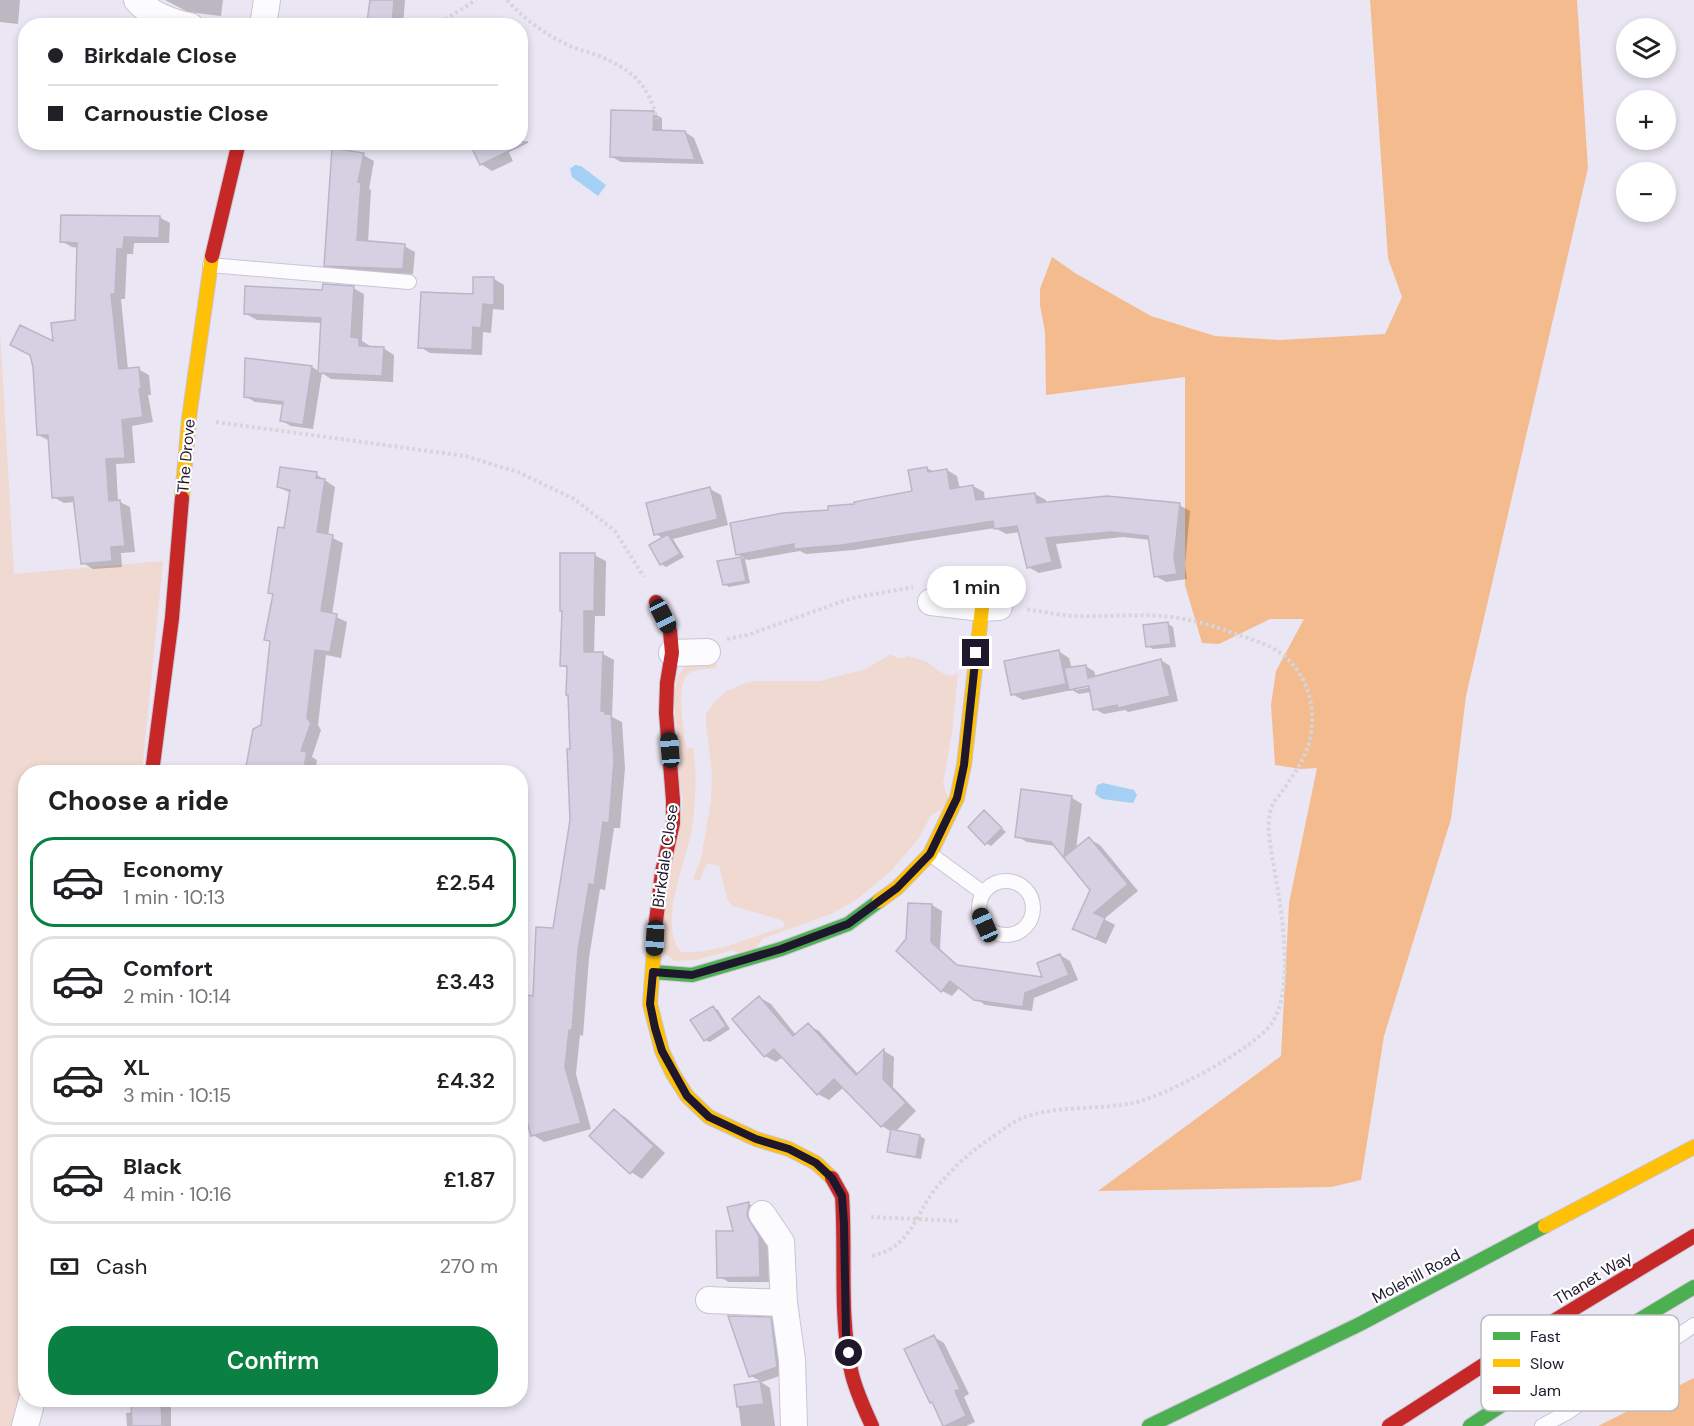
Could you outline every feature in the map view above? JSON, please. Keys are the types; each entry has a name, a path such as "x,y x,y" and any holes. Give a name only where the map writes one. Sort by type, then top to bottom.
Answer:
{"main road":[{"name":"The Drove","path":"153,765 172,618 189,418 210,266 237,150"},
{"name":"Birkdale Close","path":"656,602 670,631 672,653 667,683 666,713 673,823 662,872 656,921 650,1004 655,1028 662,1051 687,1096 709,1117 756,1139 789,1149 816,1163 832,1178 842,1196 846,1334 851,1371 872,1426"},
{"path":"653,972 692,975 781,949 848,924 897,888 930,854 957,798 990,608"},
{"name":"Molehill Road","path":"1149,1426 1360,1324 1694,1147"},
{"name":"Thanet Way","path":"1564,1315 1694,1236"},
{"path":"1647,1315 1694,1287"},
{"name":"Thanet Way","path":"1389,1426 1481,1367"},
{"path":"1470,1426 1493,1411"}],"street":[{"path":"137,0 144,8 168,18"},
{"path":"264,18 267,0"},
{"path":"931,602 990,608"},
{"path":"672,653 707,652"},
{"path":"762,1214 781,1242 784,1302 792,1360 794,1426"},
{"path":"709,1300 784,1302"},
{"path":"25,1426 30,1407"}],"lane":[{"path":"210,266 409,282"},
{"path":"930,854 982,892"},
{"path":"996,881 1017,882 1029,893 1033,912 1028,924 1009,935 994,932 985,925 978,911 982,892 996,881"},
{"path":"1679,1335 1694,1325"},
{"path":"1542,1426 1571,1411"},
{"path":"1380,1426 1403,1417"}],"path":[{"path":"448,18 476,0"},
{"path":"507,0 526,18"},
{"path":"528,20 549,36 573,48 615,63 633,75 652,99 657,119"},
{"path":"189,418 465,456 518,472 574,499 615,531 641,572 656,602"},
{"path":"707,652 716,642 747,635 852,598 907,587 932,588 931,602"},
{"path":"845,1257 863,1257 886,1252 905,1238 936,1188 967,1155 1025,1117 1060,1110 1100,1108 1136,1102 1173,1088 1231,1057 1268,1027 1281,1002 1284,957 1281,912 1269,822 1271,807 1305,756 1311,736 1312,715 1308,687 1294,666 1275,649 1227,630 1175,617 1070,615 990,608"},
{"path":"844,1216 959,1221"}],"shaded area":[{"path":"1370,0 1577,0 1588,168 1466,696 1451,819 1384,1036 1361,1180 1331,1187 1098,1191 1281,1056 1289,903 1317,768 1301,769 1275,765 1271,705 1276,671 1304,619 1270,619 1219,644 1202,643 1185,585 1185,377 1046,395 1045,332 1040,305 1040,289 1052,257 1075,273 1151,316 1215,336 1279,340 1385,334 1402,297 1388,258"},
{"path":"0,330 14,574 163,561 143,765 18,765 18,1407 25,1407 21,1426 0,1426"},
{"path":"715,640 717,668 702,669 688,674 684,679 681,696 685,741 687,748 693,748 696,788 692,827 673,909 674,940 681,952 720,948 784,927 785,924 781,920 733,906 728,901 719,866 709,863 700,880 693,879 701,859 711,801 712,774 706,714 715,701 727,691 758,681 820,681 866,669 891,654 899,658 908,656 923,660 946,675 958,673 952,732 943,783 948,798 945,808 931,815 919,838 891,871 856,900 831,914 764,938 752,953 745,954 733,950 696,960 675,961 663,952 658,942 664,877 680,821 683,799 682,793 674,785 672,778 674,771 682,761 675,714 676,687 678,676 688,665 710,663 708,641"},
{"path":"1694,1378 1694,1426 1598,1426 1628,1411 1679,1411 1679,1386"}],"water":[{"path":"575,165 581,166 606,185 598,196 572,177 570,169"},
{"path":"1103,783 1134,790 1137,795 1133,803 1102,799 1095,794 1097,785"}],"building":[{"path":"370,0 394,0 393,18 368,18"},
{"path":"611,110 654,111 653,130 685,131 695,160 610,157"},
{"path":"332,150 364,153 358,182 361,183 357,240 405,244 403,269 324,266"},
{"path":"473,150 511,150 480,165"},
{"path":"61,215 160,216 159,238 124,237 123,249 117,249 115,294 111,294 119,369 139,367 143,417 122,420 125,458 106,459 109,501 120,500 125,546 111,547 112,561 81,564 73,497 52,498 48,435 37,435 33,367 30,355 10,345 20,325 53,341 51,323 75,320 77,243 60,242"},
{"path":"473,277 494,277 494,305 483,304 481,328 473,327 472,350 418,348 421,292 473,294"},
{"path":"323,284 354,286 351,337 359,338 359,346 384,347 382,376 318,373 321,318 244,314 245,286 322,290"},
{"path":"245,358 312,366 303,425 280,421 283,402 244,397"},
{"path":"280,467 317,472 316,478 325,479 317,532 333,535 321,611 337,614 330,652 315,650 307,718 311,723 301,751 307,752 304,765 246,765 253,729 261,725 270,641 264,640 273,594 268,593 278,527 284,528 290,490 277,487"},
{"path":"927,467 928,472 947,469 950,489 973,485 976,500 1035,493 1037,503 1107,496 1180,503 1174,558 1177,574 1154,577 1148,536 1111,532 1046,538 1052,562 1027,568 1017,526 994,529 993,521 842,545 794,549 794,544 736,555 730,523 783,513 828,510 828,506 854,504 854,502 912,491 908,470"},
{"path":"710,487 718,519 654,535 646,503"},
{"path":"668,534 680,554 660,565 649,545"},
{"path":"560,553 595,553 594,611 584,611 584,652 603,652 601,711 611,714 614,761 609,823 603,822 594,885 589,884 578,951 572,1030 569,1030 565,1067 581,1123 531,1136 528,1125 528,995 533,996 536,927 553,928 570,820 567,666 560,666 562,611 560,611"},
{"path":"741,557 746,581 723,585 717,561"},
{"path":"1168,622 1171,644 1146,647 1143,625"},
{"path":"1059,650 1066,684 1011,695 1004,661"},
{"path":"1161,659 1170,696 1118,708 1117,705 1093,710 1089,686 1069,690 1064,668 1086,665 1088,678"},
{"path":"1021,789 1072,796 1064,857 1089,837 1128,884 1094,913 1105,918 1096,939 1072,930 1090,890 1051,842 1015,837"},
{"path":"984,810 1002,828 985,845 968,827"},
{"path":"908,903 932,904 931,942 957,965 1042,977 1037,963 1060,954 1069,975 1025,993 1023,1007 974,1000 950,981 941,992 896,951 906,939"},
{"path":"759,996 793,1036 808,1023 856,1075 884,1049 883,1079 906,1103 881,1127 834,1079 817,1095 774,1049 764,1057 732,1019"},
{"path":"713,1006 726,1026 704,1041 690,1020"},
{"path":"614,1109 654,1146 630,1174 589,1136"},
{"path":"891,1129 920,1135 916,1157 887,1152"},
{"path":"749,1202 747,1216 759,1236 760,1277 717,1278 716,1231 733,1231 727,1207"},
{"path":"728,1316 771,1317 777,1367 749,1377"},
{"path":"934,1335 960,1389 955,1391 966,1416 945,1426 932,1402 930,1403 904,1349"},
{"path":"760,1381 764,1404 737,1407 734,1385"},
{"path":"131,1407 161,1407 162,1426 132,1426"}],"traffic: fast":[{"path":"653,972 692,975 781,949 848,924 879,901"},
{"path":"1149,1426 1360,1324 1545,1226"},
{"path":"1647,1315 1694,1287"},
{"path":"1470,1426 1493,1411"}],"traffic: slow":[{"path":"182,498 189,418 212,256"},
{"path":"879,901 897,888 930,854 957,798 964,765 982,608"},
{"path":"656,921 650,1004 662,1051 687,1096 709,1117 756,1139 789,1149 816,1163 832,1178"},
{"path":"1545,1226 1694,1147"}],"traffic: jam":[{"path":"212,256 237,150"},
{"path":"153,765 172,618 182,498"},
{"path":"656,602 670,631 672,653 667,683 666,713 673,800 673,823 662,872 656,921"},
{"path":"832,1178 842,1196 847,1349 855,1385 872,1426"},
{"path":"1564,1315 1694,1236"},
{"path":"1389,1426 1481,1367"}],"route":[{"path":"849,1353 846,1334 842,1196 832,1178 816,1163 789,1149 756,1139 709,1117 687,1096 662,1051 655,1028 650,1004 653,972 692,975 781,949 848,924 897,888 930,854 957,798 964,765 976,653"}]}
